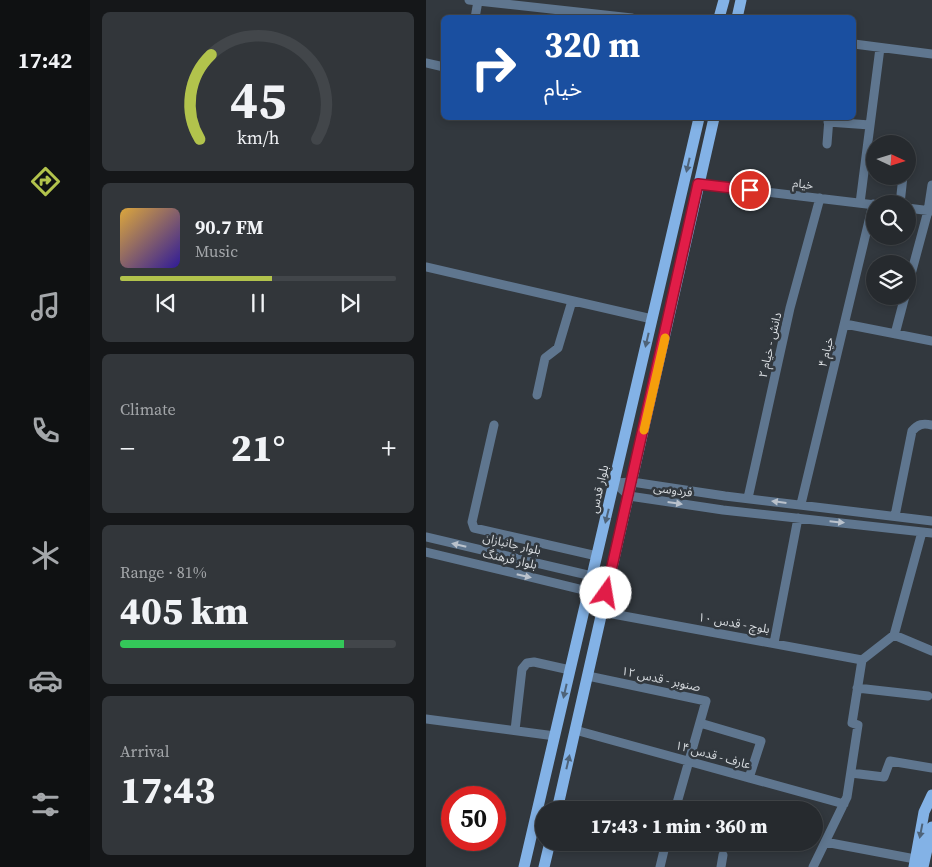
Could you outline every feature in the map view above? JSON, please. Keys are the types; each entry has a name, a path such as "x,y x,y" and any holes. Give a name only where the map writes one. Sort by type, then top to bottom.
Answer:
{"main road":[{"path":"721,15 724,0"},
{"path":"738,15 741,0"},
{"name":"بلوار قدس","path":"524,867 699,120"},
{"path":"560,801 714,120"},
{"path":"652,319 668,323"},
{"path":"922,861 924,812 932,795"},
{"path":"922,861 932,827"},
{"path":"544,867 548,851"}],"street":[{"path":"475,15 474,0 553,13 585,15"},
{"path":"856,44 932,54"},
{"path":"860,203 880,48"},
{"path":"426,63 441,66"},
{"path":"827,144 828,120 870,125"},
{"name":"خیام","path":"698,184 866,203"},
{"path":"916,258 930,211 932,184"},
{"name":"دانش - خیام ۲","path":"748,498 790,308 820,198"},
{"path":"916,209 930,211"},
{"name":"خیام ۴","path":"801,504 866,237"},
{"path":"426,267 652,319"},
{"path":"537,395 545,358 558,348 572,301"},
{"path":"895,334 903,305"},
{"path":"845,324 932,341"},
{"path":"895,516 912,431 924,423 932,425"},
{"path":"494,425 472,522 474,528 597,556"},
{"name":"فردوسی","path":"615,484 632,482 932,521"},
{"path":"615,484 629,496"},
{"name":"فردوسی","path":"629,496 723,510 932,533"},
{"path":"774,643 798,518"},
{"path":"813,867 847,797 858,725 852,723 862,660 894,635 922,532"},
{"name":"بلوار جانبازان","path":"426,537 592,576"},
{"name":"بلوار فرهنگ","path":"426,552 588,591"},
{"name":"بلوچ - قدس ۱۰","path":"602,612 862,660"},
{"path":"894,635 932,651"},
{"path":"515,730 522,670 527,663 534,662 570,670"},
{"name":"صنوبر - قدس ۱۲","path":"588,676 706,701 678,801"},
{"path":"857,688 928,696"},
{"path":"426,719 555,736"},
{"path":"700,723 761,741 749,778"},
{"name":"عارف - قدس ۱۴","path":"575,730 844,804"},
{"path":"851,773 884,777 890,761 932,768"},
{"path":"825,842 922,861"},
{"path":"660,867 664,851"},
{"path":"721,867 722,855"}],"slow traffic":[{"path":"644,430 665,338"}],"route":[{"path":"606,593 698,184 750,190"}]}
